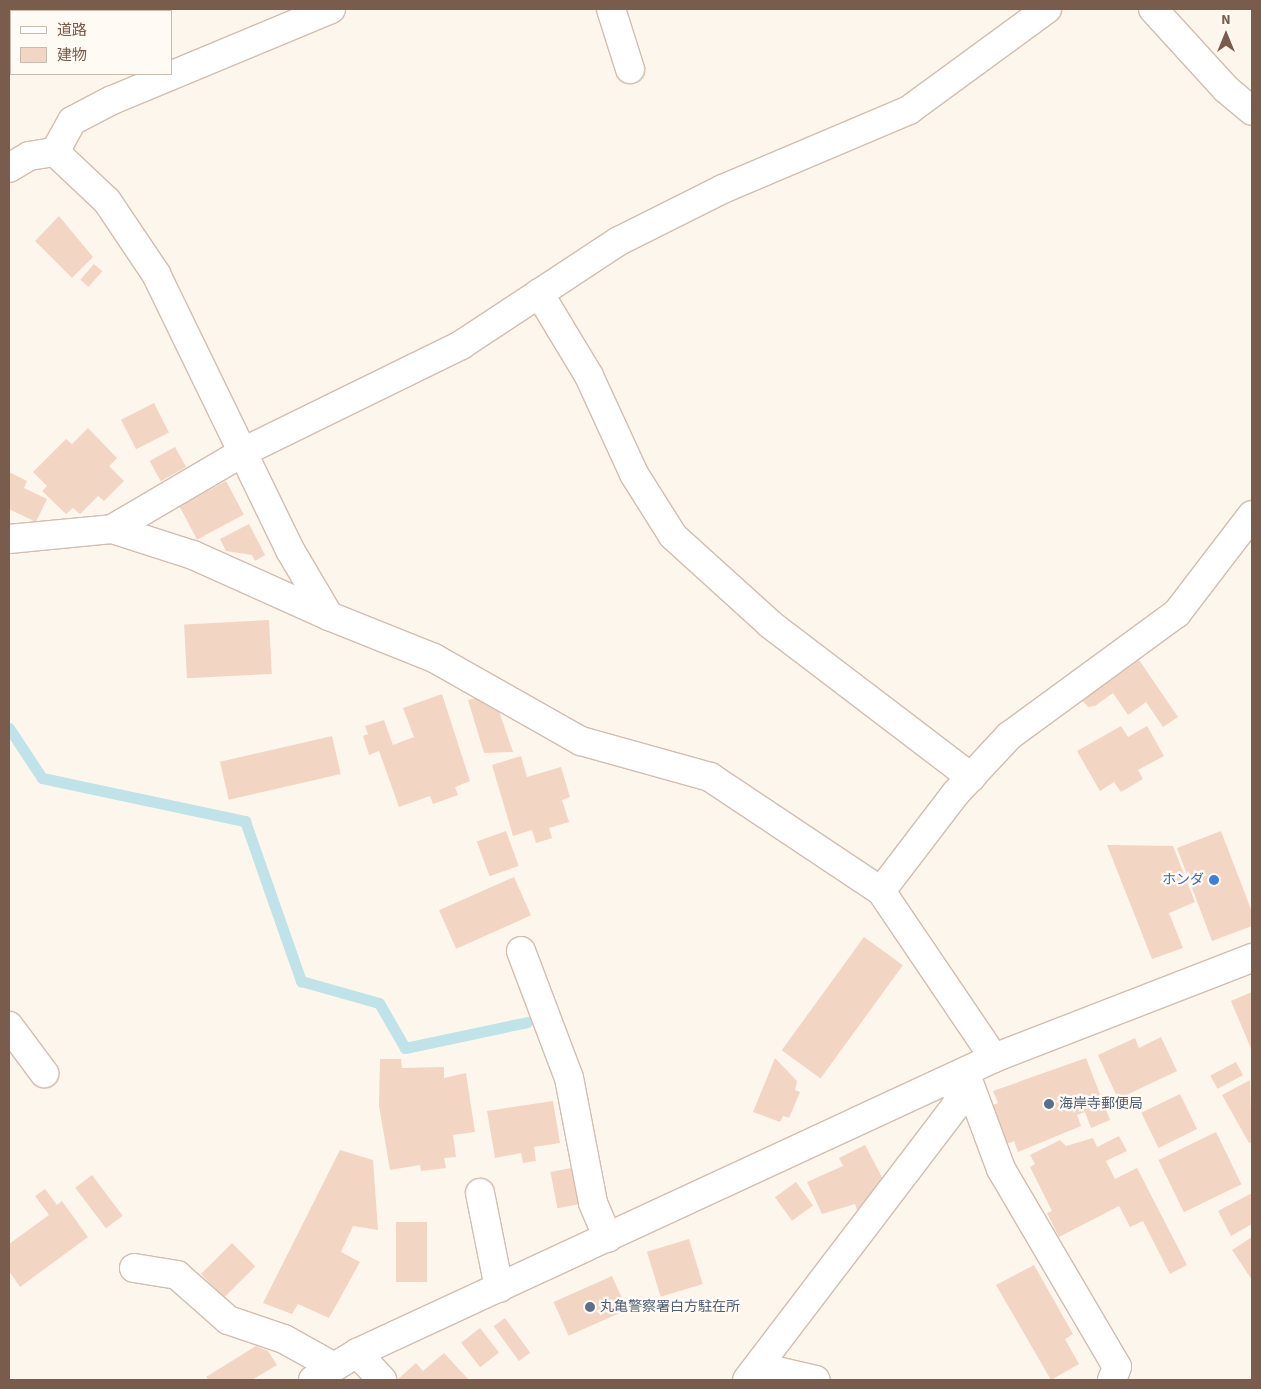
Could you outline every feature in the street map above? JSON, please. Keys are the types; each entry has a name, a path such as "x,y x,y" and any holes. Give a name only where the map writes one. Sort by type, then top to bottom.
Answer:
{"street":[{"path":"55,152 72,121 112,100 331,9"},
{"path":"611,9 630,68"},
{"path":"9,539 112,528 243,452 461,345 611,246 714,194 909,110 1047,9"},
{"path":"1153,9 1226,89 1252,111"},
{"path":"9,168 29,156 55,152"},
{"path":"55,152 107,201 156,274 290,550 329,616"},
{"path":"539,293 590,376 634,474 673,536 770,624 971,776"},
{"path":"881,891 971,776 1009,736 1177,613 1252,515"},
{"path":"112,528 193,555 329,616 434,658 581,741 710,776 881,891 994,1058"},
{"path":"521,951 569,1078 593,1203 608,1238"},
{"path":"134,1268 177,1275 228,1320 284,1339 323,1374 357,1353 994,1058 1252,958"},
{"path":"9,1026 44,1073"},
{"path":"753,1374 956,1106 965,1072"},
{"path":"965,1072 1001,1169 1117,1367 1112,1380"},
{"path":"480,1193 499,1288"},
{"path":"357,1353 382,1380"},
{"path":"753,1374 816,1380"}],"building":[{"path":"59,216 93,257 72,278 35,241"},
{"path":"94,264 102,271 89,287 80,280"},
{"path":"154,403 169,432 136,449 121,420"},
{"path":"88,428 117,458 109,466 124,481 104,501 98,496 80,514 73,508 66,514 42,491 47,486 33,472 66,439 72,444"},
{"path":"175,447 186,467 161,481 150,461"},
{"path":"9,472 27,481 24,488 47,499 36,522 9,509"},
{"path":"226,481 244,515 197,539 179,506"},
{"path":"249,524 265,555 255,561 252,555 226,551 220,539"},
{"path":"269,620 272,674 187,678 184,624"},
{"path":"1139,660 1178,717 1163,727 1146,702 1128,715 1113,693 1095,706 1088,707 1082,700"},
{"path":"442,694 470,781 455,787 458,795 433,804 430,796 399,807 379,751 369,755 363,736 368,734 365,726 384,720 393,745 414,737 403,708"},
{"path":"476,698 498,708 513,752 484,753 468,700"},
{"path":"1121,726 1128,737 1147,726 1164,756 1138,770 1143,779 1121,792 1114,782 1100,791 1077,751"},
{"path":"332,736 341,774 229,800 220,762"},
{"path":"521,756 527,777 561,767 570,797 562,800 569,822 549,828 552,838 536,843 532,830 513,836 492,765"},
{"path":"506,831 519,866 490,876 477,842"},
{"name":"ホンダ","path":"1221,831 1252,912 1252,926 1212,941 1177,848"},
{"path":"1107,845 1173,846 1195,902 1169,913 1183,948 1152,959"},
{"path":"514,877 531,915 456,949 439,910"},
{"path":"864,937 903,965 821,1078 782,1050"},
{"path":"1252,992 1252,1051 1231,1001"},
{"path":"1161,1037 1177,1071 1118,1099 1098,1055 1135,1038 1139,1048"},
{"path":"775,1058 797,1081 795,1090 800,1092 789,1118 783,1116 780,1122 753,1112"},
{"path":"1086,1058 1110,1120 1091,1128 1085,1112 1077,1115 1081,1126 1018,1152 1014,1141 1007,1144 993,1105 998,1103 993,1091"},
{"path":"380,1059 401,1059 402,1068 444,1067 444,1078 466,1073 475,1132 453,1135 456,1157 444,1158 446,1168 421,1171 420,1165 390,1170 379,1106"},
{"path":"1236,1062 1243,1075 1217,1089 1210,1076"},
{"path":"1250,1080 1252,1142 1249,1143 1222,1095"},
{"path":"1180,1094 1197,1129 1158,1148 1141,1113"},
{"path":"553,1101 560,1143 534,1147 536,1161 523,1163 521,1153 495,1158 487,1111"},
{"path":"1216,1132 1241,1184 1184,1212 1158,1160"},
{"path":"1119,1136 1127,1151 1106,1161 1115,1179 1137,1168 1187,1265 1170,1274 1143,1221 1130,1227 1119,1206 1059,1237 1047,1213 1052,1211 1030,1167 1035,1164 1030,1155 1060,1140 1066,1146 1093,1138 1097,1147"},
{"path":"865,1145 885,1183 858,1213 855,1204 822,1214 807,1182 843,1166 839,1158"},
{"path":"340,1150 373,1160 378,1230 353,1226 341,1252 360,1262 329,1318 298,1304 292,1314 263,1303"},
{"path":"571,1168 578,1204 557,1208 550,1172"},
{"path":"92,1175 123,1216 106,1228 75,1188"},
{"path":"796,1182 813,1205 792,1221 775,1197"},
{"path":"45,1189 57,1205 62,1201 88,1237 20,1287 9,1271 9,1244 49,1215 35,1196"},
{"path":"1252,1193 1252,1224 1231,1236 1218,1211"},
{"path":"396,1222 427,1222 427,1282 396,1282"},
{"path":"1252,1237 1252,1280 1232,1250"},
{"path":"689,1239 703,1284 661,1297 647,1252"},
{"path":"232,1243 255,1266 224,1297 201,1274"},
{"path":"1034,1265 1073,1334 1065,1339 1079,1364 1051,1380 996,1285"},
{"name":"丸亀警察署白方駐在所","path":"612,1276 627,1310 569,1336 554,1302"},
{"path":"505,1318 530,1353 519,1361 494,1326"},
{"path":"480,1328 499,1352 480,1367 461,1343"},
{"path":"256,1346 268,1351 277,1365 252,1380 209,1380 206,1377"},
{"path":"444,1353 469,1380 397,1380 416,1363 423,1371"}],"waterway":[{"path":"9,728 42,778 245,821 301,981 379,1003 405,1048 527,1022"}],"place":[{"name":"ホンダ","path":"1214,880"},
{"name":"海岸寺郵便局","path":"1049,1104"},
{"name":"丸亀警察署白方駐在所","path":"590,1307"}]}
